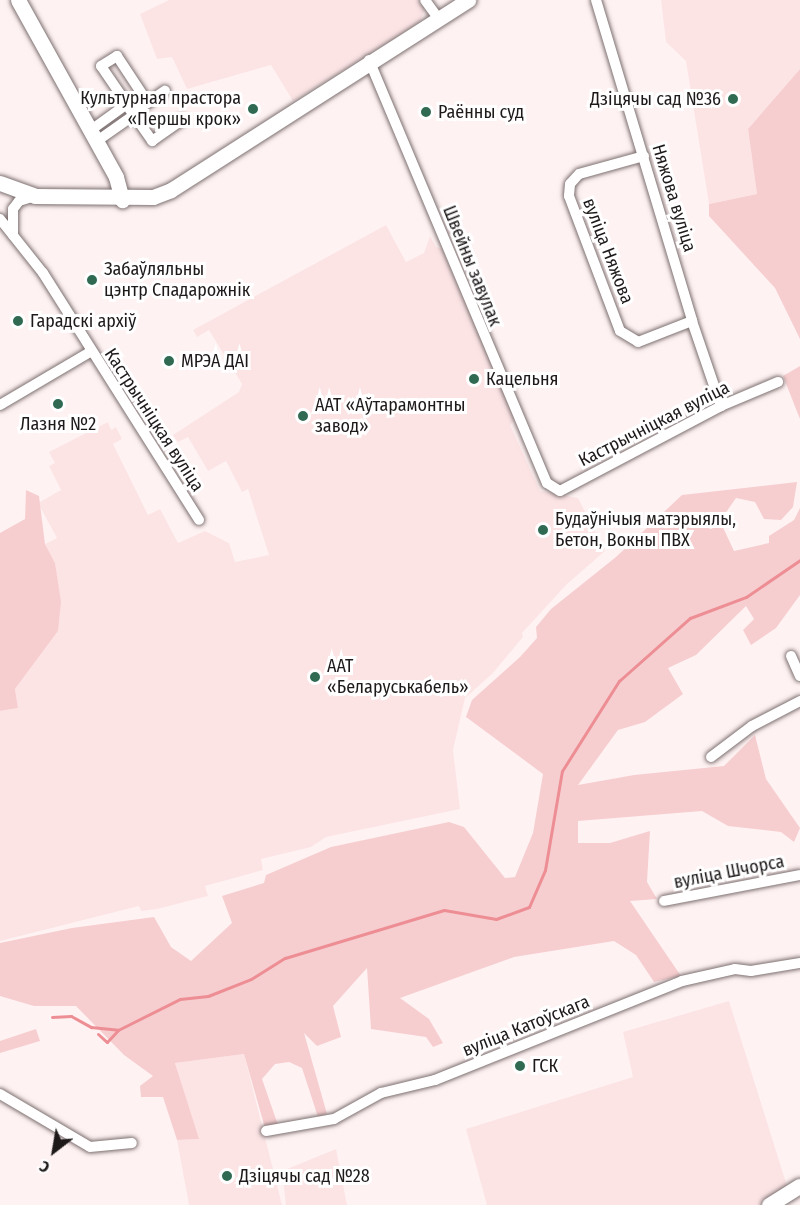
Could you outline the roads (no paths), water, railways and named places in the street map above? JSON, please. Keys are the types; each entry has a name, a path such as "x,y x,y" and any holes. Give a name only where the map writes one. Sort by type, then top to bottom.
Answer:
{"main road":[{"path":"18,0 116,177 122,200"},
{"path":"0,183 35,196 122,200 153,197 171,190 369,60 468,0"},
{"path":"769,1205 800,1186"}],"street":[{"path":"425,0 438,18"},
{"name":"Няжова вуліца","path":"596,0 692,321 721,406"},
{"path":"148,103 117,56 101,66 152,141 182,120"},
{"name":"Швейны завулак","path":"369,60 547,483"},
{"path":"94,136 131,110 148,103 165,91"},
{"name":"вуліца Няжова","path":"644,156 579,174 570,184 569,196 620,331 638,342 692,321"},
{"path":"13,235 13,209 20,201 35,196"},
{"name":"Кастрычніцкая вуліца","path":"0,219 43,273 90,352 199,520"},
{"path":"0,405 90,352"},
{"name":"Кастрычніцкая вуліца","path":"547,483 560,491 721,406 778,382"},
{"path":"790,656 800,676"},
{"path":"711,758 752,726 800,701"},
{"name":"вуліца Шчорса","path":"664,902 800,875"},
{"name":"вуліца Катоўскага","path":"267,1131 333,1119 381,1093 435,1080 682,981 735,969 751,971 800,963"},
{"path":"0,1094 90,1147 132,1143"}],"waterway":[{"path":"52,1017 71,1016 91,1027 118,1030 180,999 208,996 251,979 285,958 444,910 496,919 529,907 545,870 562,771 619,681 690,618 746,597 800,560"},
{"path":"98,1034 107,1042 118,1030"}],"place":[{"name":"Дзіцячы сад №36","path":"733,99"},
{"name":"Культурная прастора «Першы крок»","path":"253,109"},
{"name":"Раённы суд","path":"426,112"},
{"name":"Забаўляльны цэнтр Спадарожнік","path":"92,280"},
{"name":"Гарадскі архіў","path":"18,321"},
{"name":"МРЭА ДАІ","path":"169,361"},
{"name":"Кацельня","path":"474,379"},
{"name":"Лазня №2","path":"58,404"},
{"name":"ААТ «Аўтарамонтны завод»","path":"303,416"},
{"name":"Будаўнічыя матэрыялы, Бетон, Вокны ПВХ","path":"543,530"},
{"name":"ААТ «Беларуськабель»","path":"315,677"},
{"name":"ГСК","path":"520,1066"},
{"name":"Дзіцячы сад №28","path":"227,1176"}]}
